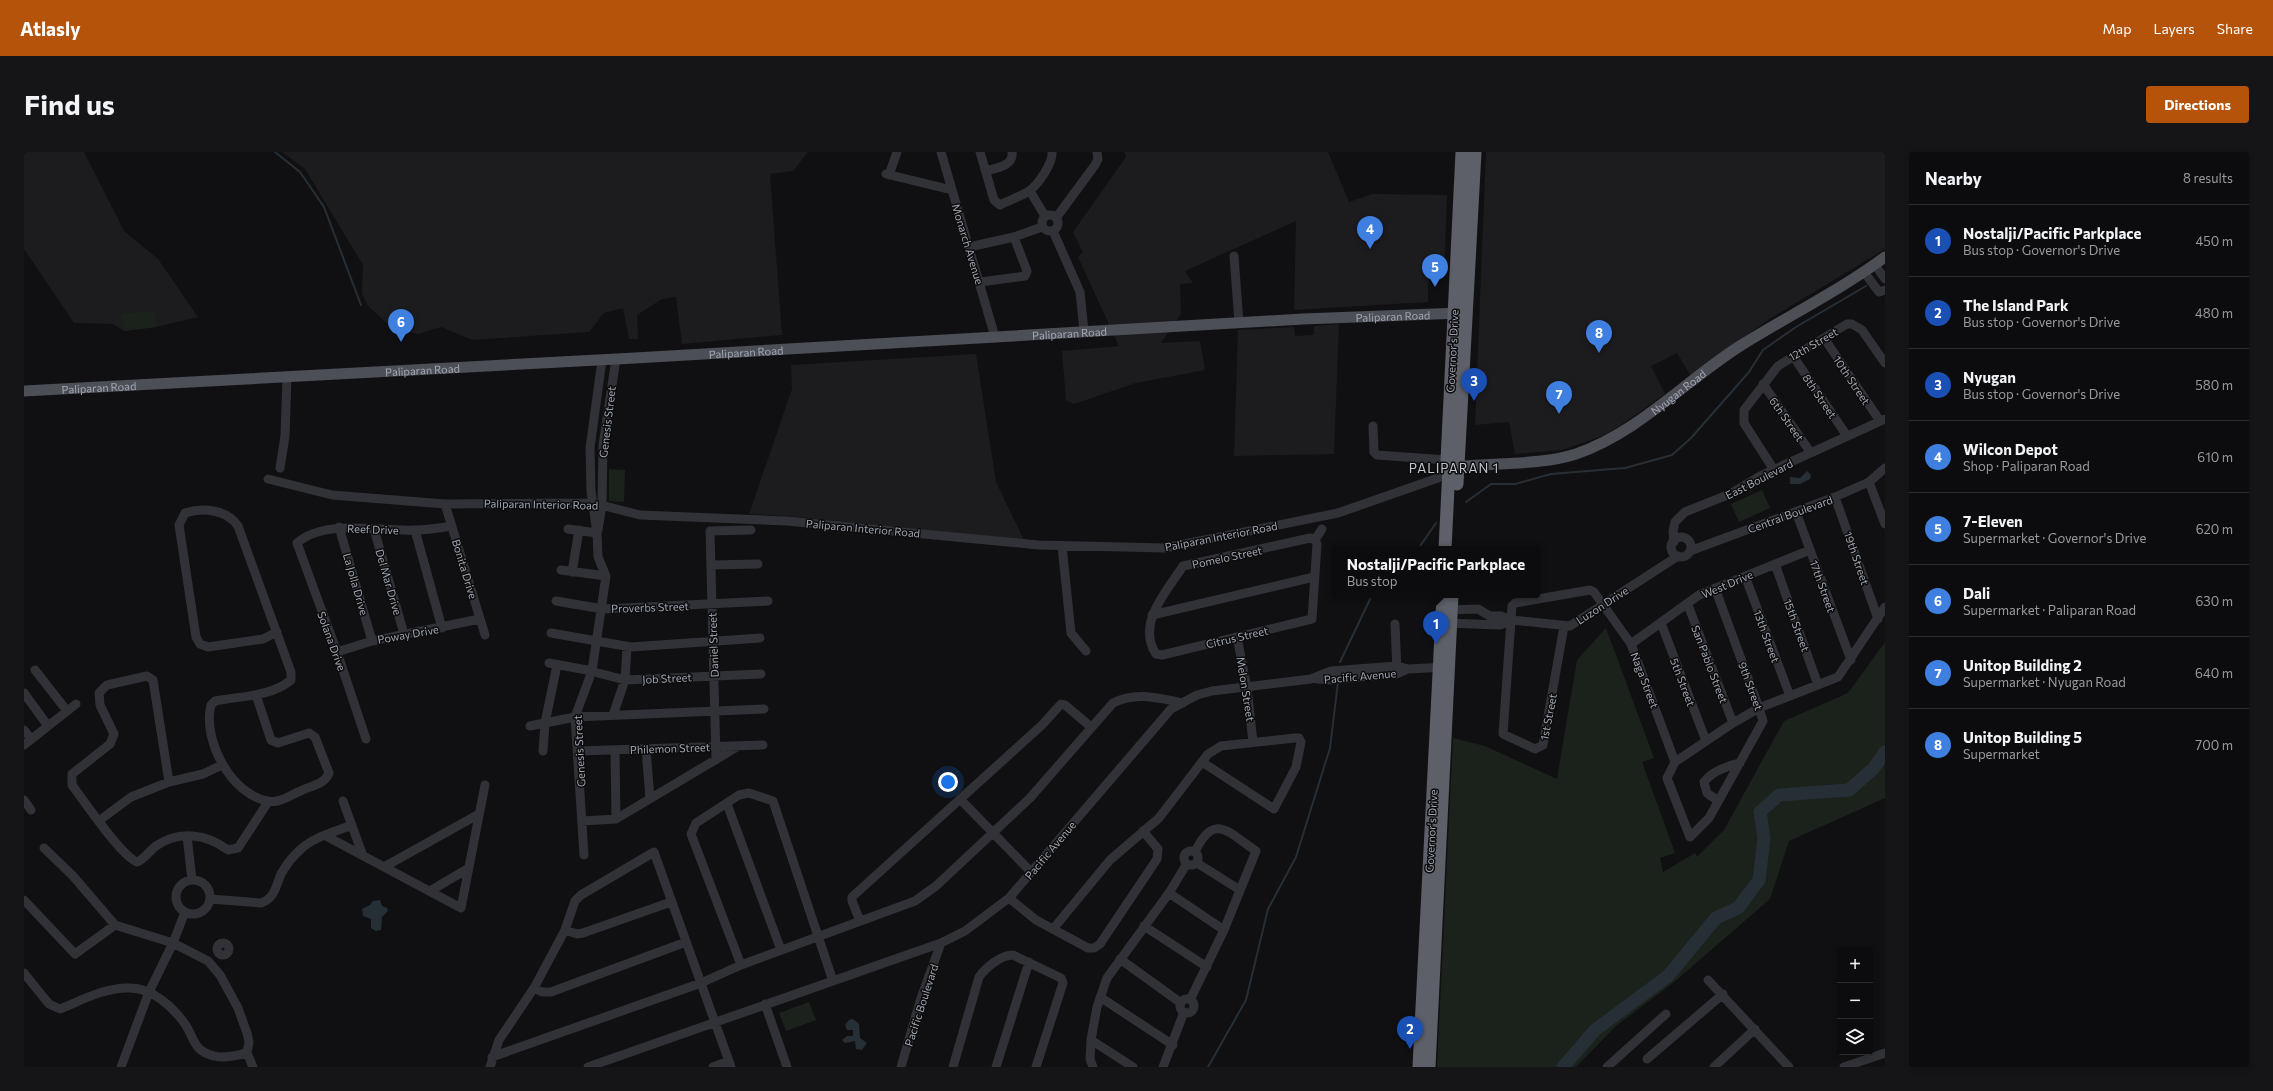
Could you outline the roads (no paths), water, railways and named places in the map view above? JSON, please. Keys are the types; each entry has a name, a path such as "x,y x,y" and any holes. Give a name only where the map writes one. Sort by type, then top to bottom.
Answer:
{"highway":[{"name":"Governor's Drive","path":"1454,546 1451,465 1454,312 1462,152"},
{"name":"Governor's Drive","path":"1445,546 1451,465 1467,313 1475,152"},
{"name":"Governor's Drive","path":"1421,1065 1444,667 1446,609 1444,598"},
{"name":"Governor's Drive","path":"1446,609 1451,598"}],"main road":[{"name":"Nyugan Road","path":"1451,465 1557,458 1595,446 1633,424 1739,346 1864,272 1885,257"},
{"name":"Paliparan Road","path":"24,391 602,360 1239,322 1454,312 1467,313"}],"street":[{"path":"897,152 888,174 952,190"},
{"name":"Monarch Avenue","path":"941,152 995,337"},
{"path":"980,152 996,204 1000,204 1030,191 1053,159 1052,152"},
{"path":"986,171 1008,163 1012,159 1012,152"},
{"path":"1056,218 1095,165 1098,158 1097,152"},
{"path":"1030,191 1045,216"},
{"path":"1051,215 1056,218 1058,224 1053,231 1046,231 1042,227 1042,220 1045,216 1051,215"},
{"path":"969,248 1014,237 1042,227"},
{"path":"1053,231 1080,292 1081,331"},
{"path":"980,282 1025,276 1026,272 1014,237"},
{"path":"1234,256 1239,322"},
{"path":"1875,265 1885,279"},
{"path":"1864,272 1879,292 1885,290"},
{"name":"12th Street","path":"1774,470 1744,423 1744,410 1778,366 1824,338 1852,324 1862,330 1885,363"},
{"name":"10th Street","path":"1824,338 1883,420"},
{"name":"8th Street","path":"1793,356 1847,436"},
{"name":"Genesis Street","path":"584,855 575,717 595,672 597,642 603,609 606,576 598,557 597,504 602,445 616,359"},
{"name":"Genesis Street","path":"597,504 591,491 590,448 602,360"},
{"path":"280,468 285,436 286,377"},
{"name":"6th Street","path":"1763,384 1811,453"},
{"path":"595,411 607,413"},
{"name":"East Boulevard","path":"1674,542 1674,527 1680,516 1692,509 1730,494 1774,470 1883,420"},
{"path":"1373,426 1374,452 1377,455 1451,465"},
{"name":"Paliparan Interior Road","path":"268,479 332,495 445,504 597,504 640,516 787,521 1062,546 1173,546 1338,513 1438,478 1451,465"},
{"name":"Central Boulevard","path":"1690,551 1835,497 1869,482 1885,468"},
{"path":"1869,482 1885,524"},
{"name":"19th Street","path":"1835,497 1878,619"},
{"name":"Bonita Drive","path":"445,504 484,635"},
{"path":"256,695 272,740 278,743 309,733 315,737 329,773 322,782 282,800 268,802 254,795 240,785 222,764 214,749 210,730 211,705 222,700 256,695 285,686 291,680 291,672 277,632 238,526 233,518 225,514 209,511 185,513 179,525 196,637 200,644 208,647 263,639 277,632"},
{"name":"17th Street","path":"1796,512 1851,660"},
{"name":"Reef Drive","path":"297,543 316,533 339,528 415,530 452,526"},
{"name":"La Jolla Drive","path":"339,528 372,641"},
{"name":"Del Mar Drive","path":"374,529 404,634"},
{"path":"568,529 597,533"},
{"path":"1152,615 1314,577 1316,542 1322,529"},
{"path":"415,530 442,628"},
{"path":"572,572 579,530"},
{"name":"Daniel Street","path":"716,759 710,531 751,530"},
{"name":"Pomelo Street","path":"1156,654 1153,649 1149,622 1183,566 1310,538 1316,542"},
{"path":"1679,538 1685,538 1691,545 1690,551 1684,557 1676,555 1672,547 1674,542 1679,538"},
{"name":"Solana Drive","path":"297,543 337,652 366,739"},
{"path":"1062,546 1071,633 1086,651"},
{"name":"West Drive","path":"1631,644 1688,605 1699,595 1810,550"},
{"name":"Luzon Drive","path":"1446,609 1478,609 1490,616 1501,616 1512,620 1570,626 1664,565 1676,555"},
{"path":"711,566 758,564"},
{"name":"15th Street","path":"1775,564 1818,685"},
{"path":"561,570 606,576"},
{"name":"13th Street","path":"1745,576 1790,696"},
{"name":"Citrus Street","path":"1156,654 1307,622 1312,619 1314,614 1314,577"},
{"name":"9th Street","path":"1675,762 1667,778 1690,837 1709,818 1762,724 1762,717 1759,708 1716,588"},
{"name":"Naga Street","path":"1512,620 1512,606 1516,603 1587,590 1594,592 1631,644 1675,762"},
{"name":"Proverbs Street","path":"556,600 603,609 711,605 768,601"},
{"name":"San Pablo Street","path":"1688,605 1732,723"},
{"path":"1675,762 1732,723 1759,708 1838,677 1851,660 1885,607"},
{"name":"Poway Drive","path":"337,652 372,641 442,628 480,619"},
{"path":"1446,623 1500,625 1512,620"},
{"name":"1st Street","path":"1512,620 1503,734 1535,749 1543,745 1545,741 1564,626"},
{"name":"5th Street","path":"1661,623 1706,741"},
{"path":"1396,624 1397,670"},
{"path":"550,633 627,647 760,638"},
{"name":"Melon Street","path":"1237,637 1247,688 1253,742"},
{"path":"613,715 625,680 627,647"},
{"name":"Job Street","path":"545,723 553,664 595,672 625,680 761,674"},
{"name":"Pacific Avenue","path":"588,1067 714,1021 941,943 965,931 1009,898 1171,709 1197,695 1212,691 1247,688 1311,679 1331,672 1344,674 1444,667"},
{"path":"35,670 67,712"},
{"path":"169,782 153,680 147,676 107,685 98,693 100,705 114,734 110,744 72,774 72,784 124,853 137,862 165,841 187,836 211,839 228,850 238,848 268,802"},
{"path":"24,694 48,726"},
{"path":"492,1057 701,983 741,965 818,937 925,895 1030,798 1113,703 1123,698 1146,695 1183,703"},
{"path":"24,730 28,742 76,704"},
{"path":"860,921 852,901 852,897 1042,725 1061,704 1091,727"},
{"path":"530,726 575,717 764,709"},
{"path":"542,751 545,723"},
{"path":"1053,929 1110,860 1159,818 1202,762 1214,749 1253,742 1294,738 1299,738 1301,742 1296,766 1274,809 1202,762"},
{"path":"582,822 616,819 737,746"},
{"name":"Philemon Street","path":"578,751 763,746"},
{"path":"646,749 650,799"},
{"path":"615,750 616,819"},
{"path":"1718,802 1707,793 1704,782 1707,777 1725,766 1740,763"},
{"path":"100,820 131,797 169,782 202,774 222,764"},
{"path":"326,836 462,908 485,785"},
{"path":"741,965 691,834 696,823 739,795 749,793 773,801 833,981"},
{"path":"960,799 992,834 1031,872"},
{"path":"24,800 32,810"},
{"path":"343,801 363,856"},
{"path":"727,804 781,950"},
{"path":"384,867 479,814"},
{"path":"210,899 261,903 268,900 289,862 311,842 352,825"},
{"path":"1190,1000 1224,930 1256,852 1224,829 1216,828 1209,831 1202,837 1195,852"},
{"path":"1009,898 1036,920 1088,948 1094,948 1100,944 1158,859 1158,849 1143,831"},
{"path":"187,836 192,880"},
{"path":"44,848 73,876 115,925 173,943 208,961 220,975 241,1015 250,1042 247,1053 254,1067"},
{"path":"1186,865 1183,860 1184,854 1190,851 1195,852"},
{"path":"490,1067 492,1057 499,1040 534,988 565,930 575,901 654,852 730,1064 713,1067"},
{"path":"1195,852 1198,857 1197,863"},
{"path":"1186,865 1192,866 1197,863"},
{"path":"1197,863 1240,890"},
{"path":"1090,1064 1091,1040 1100,997 1107,978 1169,893 1186,865"},
{"path":"430,891 469,868"},
{"path":"192,880 206,885 210,899 208,904 201,912 196,914 185,912 178,904 176,893 182,884 192,880"},
{"path":"1169,893 1224,930"},
{"path":"24,900 75,954 115,925"},
{"path":"565,930 577,934 583,933 671,902"},
{"path":"122,1067 149,992 173,943 185,912"},
{"path":"1144,926 1207,967"},
{"path":"534,988 542,992 551,992 686,942"},
{"name":"Pacific Boulevard","path":"902,1067 921,998 941,943"},
{"path":"208,961 218,954"},
{"path":"953,1067 979,977 984,970 1008,955 1013,955 1061,978 1063,983 1036,1067"},
{"path":"1120,959 1181,1003"},
{"path":"996,1067 1028,962"},
{"path":"24,973 49,1004 60,1009 108,990 132,988 149,992 174,1010 186,1025 196,1047 206,1054 223,1057 247,1053"},
{"path":"1708,980 1723,994 1789,1067"},
{"path":"1647,1059 1723,994"},
{"path":"1100,997 1173,1046"},
{"path":"1185,999 1190,1000 1194,1004 1193,1009 1190,1012 1184,1012 1180,1008 1181,1003 1185,999"},
{"path":"765,1004 787,1067"},
{"path":"1163,1067 1173,1046 1184,1012"},
{"path":"1607,1067 1666,1014"},
{"path":"1714,1067 1755,1029"},
{"path":"1091,1040 1133,1067"},
{"path":"1844,1067 1885,1054"}],"waterway":[{"path":"275,152 300,172 324,207 361,305"},
{"path":"1466,502 1491,484 1515,484 1551,474 1625,468 1672,455 1691,438 1749,372 1763,350 1796,327 1866,286"},
{"path":"1420,546 1436,523"},
{"path":"1340,662 1371,598"},
{"path":"1208,1067 1246,1000 1268,909 1296,857 1330,748 1338,682"},
{"path":"1563,1067 1595,1030 1668,976 1716,918 1738,908 1759,880 1764,838 1760,812 1779,795 1849,790 1873,769 1885,752"}],"place":[{"name":"Wilcon Depot","path":"1370,249"},
{"name":"7-Eleven","path":"1435,287"},
{"name":"Dali","path":"401,342"},
{"name":"Unitop Building 5","path":"1599,353"},
{"name":"Nyugan","path":"1474,401"},
{"name":"Unitop Building 2","path":"1559,414"},
{"name":"Nostalji/Pacific Parkplace","path":"1436,644"},
{"name":"The Island Park","path":"1410,1049"}],"district":[{"name":"PALIPARAN 1","path":"1454,468"}]}
